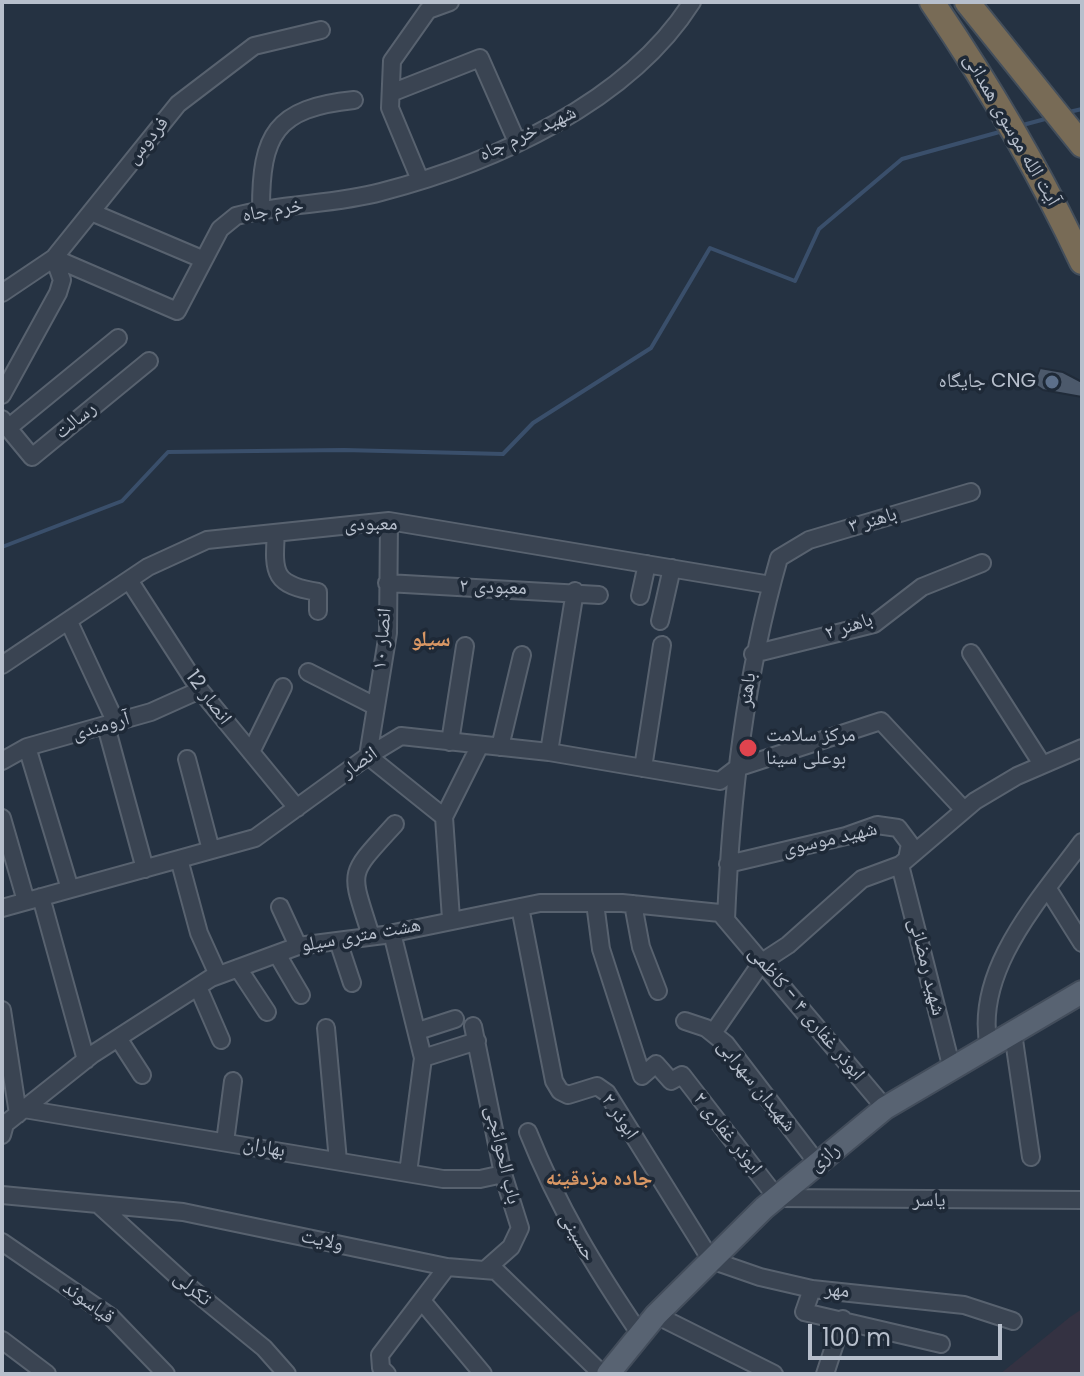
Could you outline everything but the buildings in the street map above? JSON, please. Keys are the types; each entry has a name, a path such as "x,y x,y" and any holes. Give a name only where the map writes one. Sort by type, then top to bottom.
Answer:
{"highway":[{"name":"آیت الله موسوی همدانی","path":"932,2 995,95 1050,195 1082,262"},
{"name":"آیت الله موسوی همدانی","path":"967,2 1082,145"}],"main road":[{"name":"رازی","path":"605,1374 656,1315 711,1260 777,1198 885,1108 1082,992"}],"street":[{"path":"420,180 390,108 392,61 428,10 450,2"},
{"name":"شهید خرم جاه","path":"420,180 517,142 584,109 657,46 692,2"},
{"name":"فردوس","path":"2,293 54,258 178,104 254,46 321,30"},
{"path":"391,93 480,58 517,142"},
{"path":"261,209 261,162 274,131 300,112 354,100"},
{"name":"خرم جاه","path":"54,258 177,311 202,259 228,222 236,216 261,209 379,193 420,180"},
{"path":"91,212 202,259"},
{"path":"2,395 58,293 62,280 54,258"},
{"path":"5,424 118,338"},
{"name":"رسالت","path":"5,424 32,457 149,361"},
{"name":"باهنر ۳","path":"779,558 809,540 971,492"},
{"name":"معبودی","path":"2,665 148,567 207,540 389,521 771,585"},
{"name":"انصار ۱۰","path":"368,756 388,633 389,521"},
{"path":"276,533 273,565 279,577 294,589 318,592 318,611"},
{"name":"باهنر","path":"726,920 737,768 753,654 779,558"},
{"name":"باهنر ۲","path":"753,654 874,624 922,587 982,563"},
{"path":"640,596 647,564"},
{"path":"660,621 672,568"},
{"name":"انصار 12","path":"129,580 200,690 297,808"},
{"name":"معبودی ۲","path":"387,583 575,591 599,595"},
{"path":"549,752 575,591"},
{"path":"69,622 111,725 145,869"},
{"path":"643,768 662,645"},
{"path":"450,742 465,646"},
{"path":"971,653 1042,764"},
{"path":"500,747 522,655"},
{"path":"308,672 375,706"},
{"path":"251,752 283,687"},
{"name":"آرومندی","path":"2,761 27,747 111,725 200,690"},
{"name":"انصار","path":"2,908 255,838 368,756 401,736 549,752 720,781 737,768 881,721 964,810"},
{"path":"451,919 444,817 480,745"},
{"path":"27,747 70,889"},
{"path":"713,1033 762,962 788,945 862,879 903,862 964,810 1042,764 1082,748"},
{"path":"368,756 444,817"},
{"path":"187,759 211,850"},
{"path":"2,818 34,899 86,1060"},
{"path":"371,936 354,879 358,864 395,824"},
{"name":"شهید موسوی","path":"728,864 846,836 877,825 898,828 910,844 903,862"},
{"path":"989,1047 985,1025 990,993 1011,944 1082,842"},
{"path":"179,859 199,933 218,975"},
{"name":"شهید رمضانی","path":"903,862 952,1069"},
{"path":"1048,889 1082,943"},
{"name":"ابوذر غفاری ۲","path":"595,903 601,949 621,1003 642,1076 656,1064 671,1081 682,1075 777,1198"},
{"path":"633,904 641,947 658,991"},
{"name":"هشت متری سیلو","path":"2,1135 5,1124 118,1038 218,975 298,946 392,933 520,907 633,904 720,913 726,920"},
{"path":"280,907 298,946"},
{"name":"ابوذر ۲","path":"520,907 554,1081 560,1091 568,1095 597,1086 607,1093 711,1260"},
{"name":"ابوذر غفاری ۴ - کاظمی","path":"726,920 885,1108"},
{"path":"392,933 423,1058 408,1173"},
{"path":"338,941 352,983"},
{"path":"277,954 301,995"},
{"path":"238,968 267,1012"},
{"path":"198,987 221,1040"},
{"path":"2,1010 21,1111"},
{"path":"418,1031 455,1019"},
{"name":"شهیدان سهرابی","path":"685,1021 713,1033 726,1044 818,1164"},
{"path":"326,1028 338,1161"},
{"path":"1013,1033 1031,1157"},
{"name":"باب الحوائجی","path":"423,1058 475,1034 503,1174 520,1228 511,1247 485,1270"},
{"path":"118,1038 142,1075"},
{"path":"225,1142 233,1081"},
{"name":"بهاران","path":"21,1111 443,1179 480,1179 503,1174"},
{"name":"حسینی","path":"528,1132 553,1195 594,1266 640,1334"},
{"name":"ولایت","path":"2,1195 183,1212 447,1267 496,1271 605,1374"},
{"name":"یاسر","path":"777,1198 1082,1200"},
{"name":"تکرلی","path":"98,1204 188,1286 264,1348 287,1374"},
{"name":"قیاسوند","path":"2,1242 111,1317 166,1374"},
{"name":"مهر","path":"711,1260 760,1277 812,1289 964,1305 1013,1321"},
{"path":"387,1374 381,1368 380,1355 447,1267"},
{"path":"812,1289 804,1312 941,1344"},
{"path":"422,1301 483,1374"},
{"path":"656,1315 774,1374"},
{"path":"825,1374 843,1319"},
{"path":"2,1340 47,1374"}],"shaded area":[{"path":"1082,1309 1082,1374 1000,1374 1070,1317"}],"waterway":[{"path":"1069,112 1082,109"},
{"path":"1019,126 1049,118"},
{"path":"2,547 122,501 168,452 344,450 503,454 533,423 651,348 710,248 795,281 819,229 902,159 1003,131"}],"place":[{"name":"جایگاه CNG","path":"1052,382"},
{"name":"مرکز سلامت بوعلی سینا","path":"748,748"}],"district":[{"name":"سیلو","path":"431,640"},
{"name":"جاده مزدقینه","path":"599,1179"}]}
